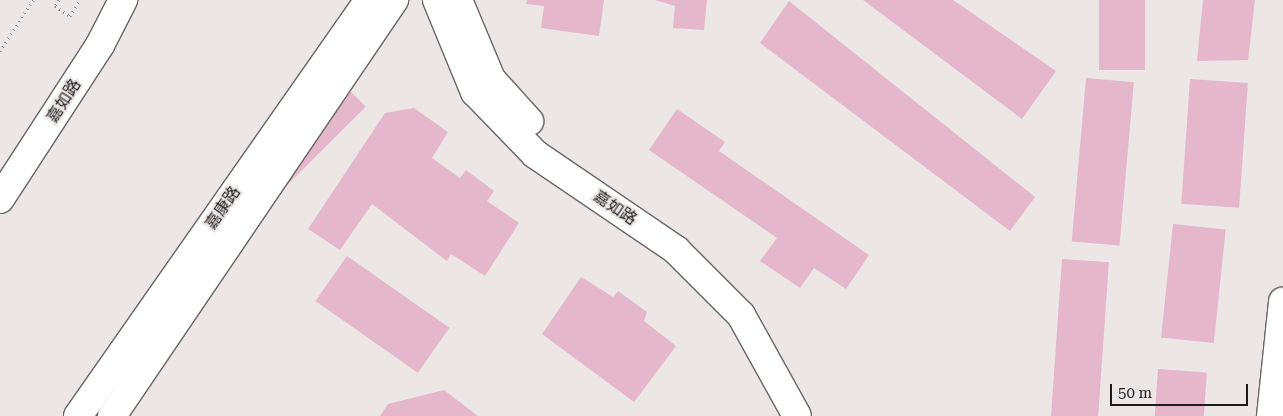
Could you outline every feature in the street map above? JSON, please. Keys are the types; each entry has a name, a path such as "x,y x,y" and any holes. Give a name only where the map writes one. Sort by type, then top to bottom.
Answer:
{"street":[{"name":"嘉如路","path":"0,199 100,45 123,0"},
{"name":"嘉康路","path":"78,416 369,0"},
{"name":"嘉康路","path":"112,416 394,0"},
{"name":"嘉如路","path":"438,0 475,92 535,154 676,250 741,315 797,416"},
{"name":"嘉如路","path":"458,0 490,78 543,137 689,237 754,303 814,416"},
{"path":"1271,416 1283,302"}],"path":[{"path":"0,51 33,0"},
{"path":"59,0 55,6 70,16 80,0"}],"building":[{"path":"527,0 604,0 599,36 541,28 544,6 526,4"},
{"path":"655,0 707,0 704,30 673,28 675,6"},
{"path":"863,0 953,0 1056,71 1022,119"},
{"path":"1099,0 1145,0 1145,70 1099,70"},
{"path":"1203,0 1255,0 1248,60 1197,61"},
{"path":"789,1 1035,197 1010,231 760,43"},
{"path":"1086,78 1134,82 1120,246 1072,241"},
{"path":"1190,79 1248,83 1239,208 1181,204"},
{"path":"348,89 366,107 209,264 191,246"},
{"path":"414,108 448,132 432,158 460,178 466,170 494,191 487,201 519,223 485,276 451,254 447,261 372,204 340,250 308,229 385,113"},
{"path":"677,109 725,142 719,151 869,255 846,289 814,268 800,288 760,261 777,238 649,150"},
{"path":"1173,224 1226,230 1214,343 1161,337"},
{"path":"347,256 449,328 418,373 315,301"},
{"path":"1062,259 1109,262 1098,416 1051,416"},
{"path":"581,277 613,297 618,291 647,312 644,321 676,346 634,402 542,334"},
{"path":"1158,369 1207,372 1204,416 1155,416"},
{"path":"444,390 478,416 380,416 388,404"}]}
